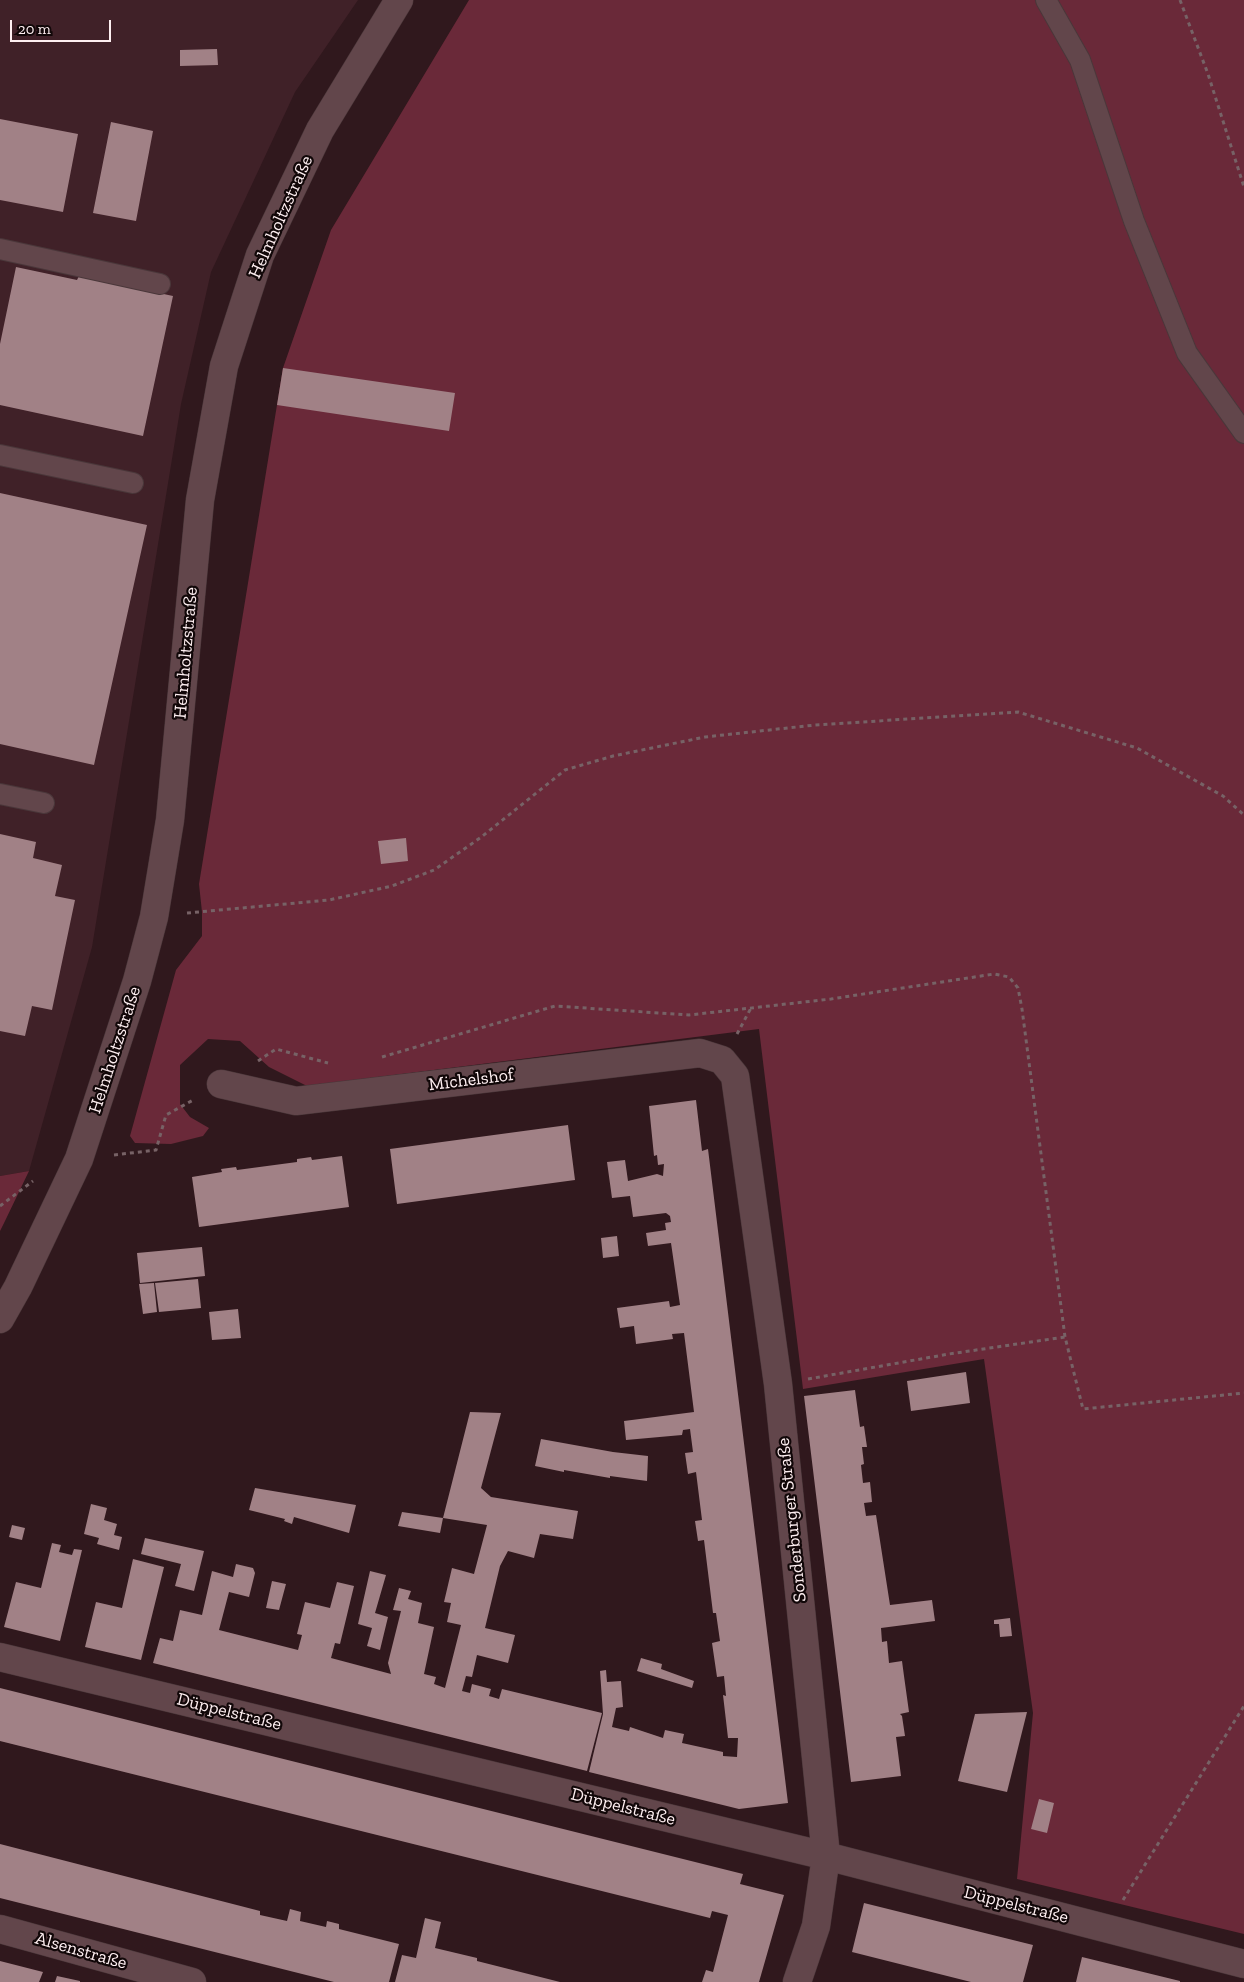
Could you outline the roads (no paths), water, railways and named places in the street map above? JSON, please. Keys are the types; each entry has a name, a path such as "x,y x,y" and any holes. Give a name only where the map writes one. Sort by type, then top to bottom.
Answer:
{"street":[{"name":"Helmholtzstraße","path":"0,1318 18,1287 79,1159 137,981 154,917 170,820 200,500 224,366 260,255 320,130 400,0"},
{"name":"Michelshof","path":"220,1084 296,1101 700,1053 722,1060"},
{"name":"Sonderburger Straße","path":"722,1060 735,1076 778,1384 826,1856 816,1926 797,1982"},
{"name":"Düppelstraße","path":"0,1657 826,1856 1244,1964"},
{"name":"Alsenstraße","path":"0,1929 192,1982"}],"lane":[{"path":"1046,0 1080,60 1134,221 1187,353 1244,433"},
{"path":"0,249 160,284"},
{"path":"0,455 133,483"},
{"path":"0,794 44,803"}]}
